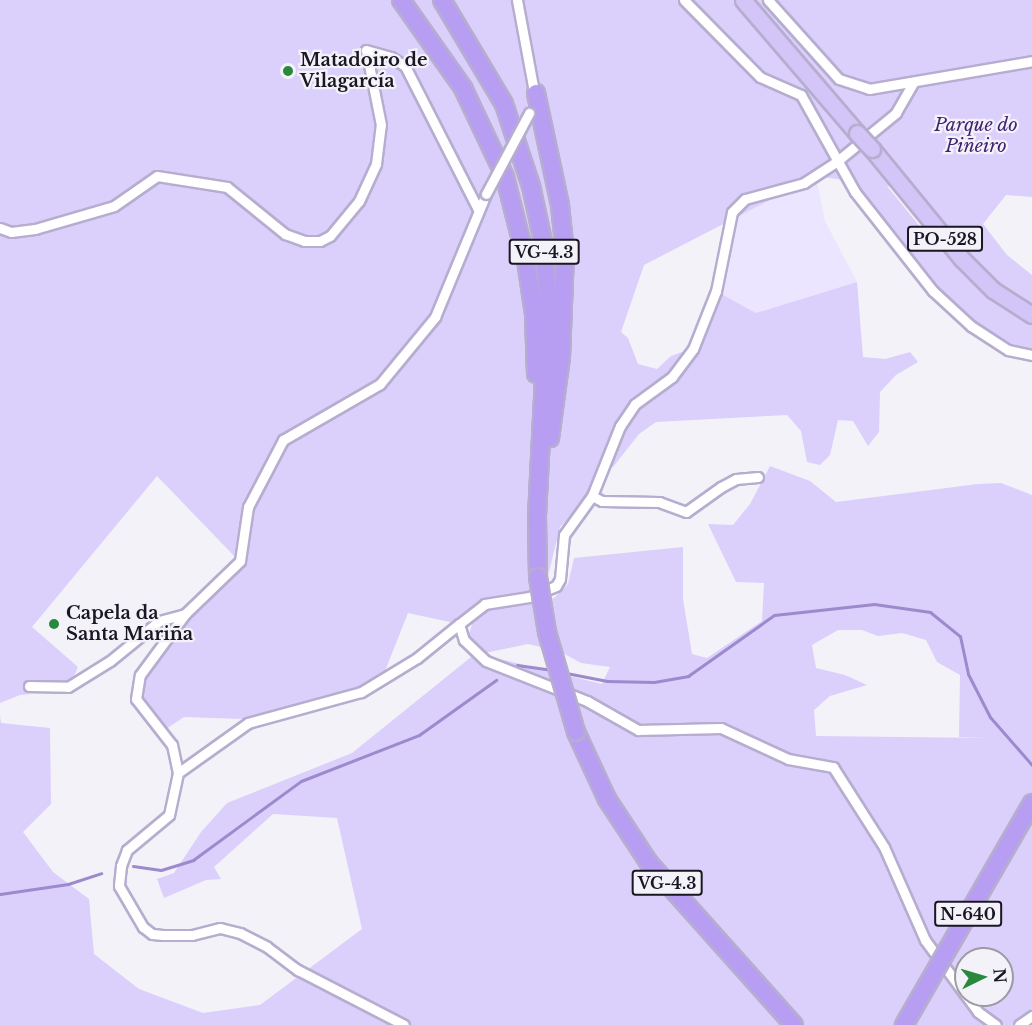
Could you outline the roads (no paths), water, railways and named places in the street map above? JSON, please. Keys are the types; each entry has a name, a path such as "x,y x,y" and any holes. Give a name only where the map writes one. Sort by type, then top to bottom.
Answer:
{"highway":[{"path":"401,0 442,53 483,125 516,213 534,314 536,367 531,473 537,518"},
{"name":"VG-4.3","path":"442,0 504,104 526,167 544,246 549,299 537,518 538,577 547,632 576,732 607,799 649,863 791,1022"},
{"path":"536,93 560,205 565,301 537,518"},
{"name":"N-640","path":"904,1025 1032,803"}],"main road":[{"name":"PO-528","path":"743,0 872,149 962,259 993,290 1032,315"}],"street":[{"path":"404,1025 297,970 267,947 240,933 220,928 192,935 163,935 152,934 143,927 119,886 121,866 128,850 169,815 178,773 172,745 136,699 135,688 140,675 186,614 240,561 249,507 283,440 380,384 435,317 478,209 529,113 536,93 517,0"},
{"path":"684,0 760,77 801,95 836,162 892,243 933,291 971,326 1008,350 1032,355"},
{"path":"768,0 839,79 869,89 1032,61"},
{"path":"0,228 11,232 35,229 114,206 158,176 227,187 285,234 304,241 320,241 330,236 359,201 376,164 381,125 366,50 391,57 405,66 478,209"},
{"path":"178,773 248,723 361,692 417,658 485,603 552,590 560,579 564,536 592,496 620,426 635,404 672,376 693,349 716,291 732,212 745,199 804,183 836,162 896,113 913,83"},
{"path":"592,496 602,501 658,502 686,512 736,479 758,477"},
{"path":"29,686 68,687 110,661 159,621 186,614"},
{"path":"459,624 464,640 486,661 587,701 638,730 721,728 788,759 833,767 884,847 925,940 978,1012 996,1025"},
{"path":"1019,1025 1032,1016"}],"waterway":[{"path":"566,673 607,681 654,682 688,676 774,615 874,604 930,612 960,636 968,674 990,717 1032,765"},
{"path":"517,665 551,670"},
{"path":"133,866 161,870 193,860 301,781 419,735 496,680"},
{"path":"0,894 68,884 101,873"}],"place":[{"name":"Matadoiro de Vilagarcía","path":"288,71"},
{"name":"Capela da Santa Mariña","path":"54,624"}],"park label":[{"name":"Parque do Piñeiro","path":"976,136"}]}
